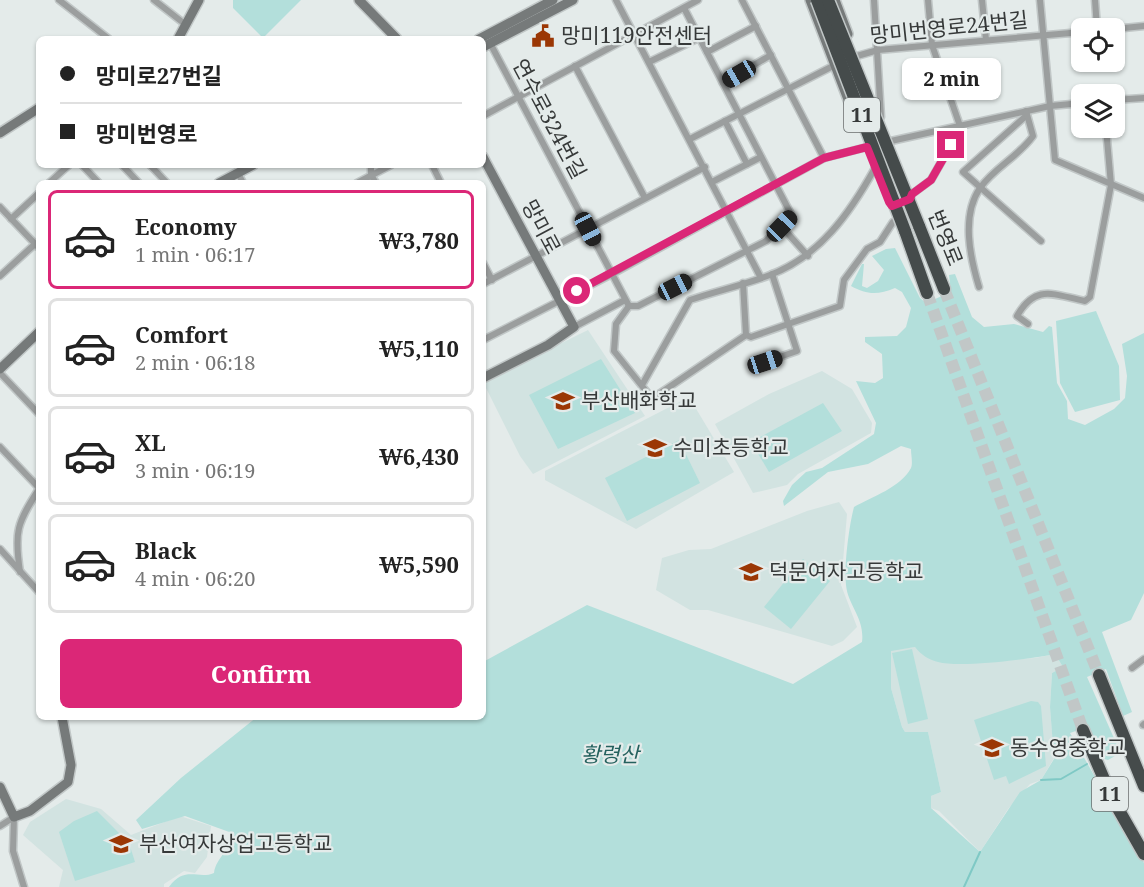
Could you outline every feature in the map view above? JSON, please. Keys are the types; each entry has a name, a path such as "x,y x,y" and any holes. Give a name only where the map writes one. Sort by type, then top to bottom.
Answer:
{"highway":[{"name":"번영로","path":"817,0 927,293"},
{"name":"번영로","path":"828,0 944,289"},
{"name":"11","path":"1099,675 1144,786"},
{"name":"11","path":"1083,730 1112,798 1144,854"}],"street":[{"path":"59,0 105,36"},
{"path":"154,0 186,25"},
{"path":"180,36 199,0"},
{"path":"359,0 394,36"},
{"path":"484,36 553,0"},
{"path":"486,45 573,0"},
{"path":"615,0 705,166 761,278"},
{"path":"486,114 698,0"},
{"path":"742,0 824,158"},
{"path":"810,0 892,206 910,199 912,194 931,180 951,145 960,136 960,126 932,45 928,0"},
{"path":"835,0 912,194"},
{"path":"874,0 881,117"},
{"path":"982,0 986,40"},
{"path":"1040,0 1055,160 1144,198"},
{"path":"1095,0 1096,18"},
{"path":"486,376 548,345 574,327 627,303 638,306 747,251 766,241 792,216 684,8"},
{"path":"707,52 756,26"},
{"path":"1125,28 1144,26"},
{"name":"망미번영로24번길","path":"857,56 878,50 1071,33"},
{"path":"649,62 699,38"},
{"name":"연수로324번길","path":"486,45 518,97 627,303"},
{"path":"723,83 771,56"},
{"path":"690,139 835,65"},
{"path":"575,66 645,198"},
{"path":"1125,99 1144,98"},
{"path":"891,141 1050,106 1071,104"},
{"path":"0,133 36,110"},
{"path":"1026,113 963,172 1041,241"},
{"path":"979,286 970,257 970,224 980,188 1033,136 1026,113"},
{"path":"725,121 747,164"},
{"path":"1028,324 1017,316 1025,301 1034,295 1046,293 1085,301 1090,297 1112,184 1107,138"},
{"path":"486,338 559,299 612,274 824,158 867,147"},
{"path":"712,182 761,157"},
{"name":"망미로","path":"486,163 574,327"},
{"path":"486,283 705,166"},
{"path":"52,180 66,168"},
{"path":"85,168 96,180"},
{"path":"125,168 136,180"},
{"path":"153,168 164,180"},
{"path":"225,180 247,168"},
{"path":"371,168 374,180"},
{"path":"362,180 385,168"},
{"path":"642,385 690,300 772,274 808,256 852,210 875,168"},
{"path":"238,173 242,180"},
{"path":"55,177 58,180"},
{"path":"11,219 36,199"},
{"path":"0,207 36,245"},
{"path":"746,335 751,337 840,306 844,280 867,249 880,242 893,222"},
{"path":"782,226 808,256"},
{"path":"0,276 36,247"},
{"path":"486,269 492,280"},
{"path":"765,362 797,351 772,274"},
{"path":"744,283 746,335"},
{"path":"627,303 616,324 614,351 650,396 656,396 746,335"},
{"path":"36,335 0,371 36,411"},
{"path":"0,447 36,486"},
{"path":"20,572 16,535 25,510 36,494"},
{"path":"0,549 36,589"},
{"path":"1132,668 1144,659"},
{"path":"0,826 14,817 30,812 68,782 71,765 63,720"},
{"path":"0,787 14,817 13,851 24,887"}],"shaded area":[{"name":"부산배화학교","path":"588,330 645,416 533,474 520,456 486,388 486,381"},
{"path":"822,371 852,389 872,423 871,433 798,474 787,485 753,493 715,424 769,394"},
{"name":"수미초등학교","path":"689,397 734,472 636,529 545,480 545,471"},
{"name":"덕문여자고등학교","path":"839,502 847,514 841,585 857,627 843,641 832,646 708,610 690,610 656,590 662,558 689,550 711,549 807,511"},
{"name":"동수영중학교","path":"915,647 957,663 1035,658 1055,654 1063,667 1052,673 1050,707 1054,758 1041,780 1030,784 1008,809 980,852 939,811 931,808 931,796 941,792 928,732 905,732 902,727 891,688 891,650"},
{"name":"부산여자상업고등학교","path":"66,799 101,809 131,835 180,816 211,826 207,857 195,873 184,871 164,884 164,887 59,887 63,870 23,835 30,822"}],"green space":[{"path":"233,0 301,0 265,36 261,36 233,8"},
{"name":"황령산","path":"895,248 920,298 926,303 951,292 949,275 955,274 972,317 984,327 1014,324 1043,332 1049,326 1052,327 1057,383 1067,401 1068,419 1085,425 1114,409 1125,398 1127,376 1122,344 1144,333 1144,593 1131,620 1102,632 1132,712 1123,716 1106,669 1087,677 1117,745 1115,756 1108,760 1100,758 1087,727 1070,733 1144,863 1144,887 169,887 175,880 186,875 214,873 215,867 230,844 232,833 185,816 142,829 136,820 181,778 253,720 486,720 486,660 587,605 793,684 862,642 861,626 846,585 847,546 854,507 886,491 906,475 912,466 911,449 901,446 868,464 828,472 784,506 783,501 792,485 806,472 822,468 874,434 876,423 856,381 875,383 883,378 882,354 865,342 865,337 897,336 906,327 911,308 902,292 895,288 873,293 851,286 862,264 864,264 862,286 867,288 878,281 884,270 872,256 886,249","holes":["915,647 925,656 938,662 962,664 1055,654 1063,667 1052,673 1050,707 1054,759 1041,780 1020,792 980,852 931,808 931,796 941,792 928,732 905,732 891,688 891,651"]},
{"path":"1096,311 1119,366 1120,400 1075,412 1060,383 1056,321"},
{"path":"601,359 635,413 558,449 529,395"},
{"path":"823,403 842,431 769,472 751,442"},
{"path":"679,440 700,483 627,521 605,478"},
{"path":"803,559 830,581 791,629 764,607"},
{"path":"912,649 928,719 908,724 892,653"},
{"path":"1031,701 1038,702 1041,706 1046,766 1009,784 1006,776 994,780 974,720"},
{"path":"97,811 129,843 135,862 75,881 59,832 74,821"}],"waterway":[{"path":"1041,780 1061,779 1087,764"},
{"path":"964,887 980,852"}],"tunnel":[{"path":"944,289 1099,675"},
{"path":"927,293 1083,730"}],"place":[{"name":"망미119안전센터","path":"543,36"},
{"name":"부산배화학교","path":"563,401"},
{"name":"수미초등학교","path":"655,448"},
{"name":"덕문여자고등학교","path":"751,572"},
{"name":"동수영중학교","path":"992,748"},
{"name":"부산여자상업고등학교","path":"121,844"}],"route":[{"path":"577,291 824,158 867,147 892,206 910,199 912,194 931,180 951,145"}]}
